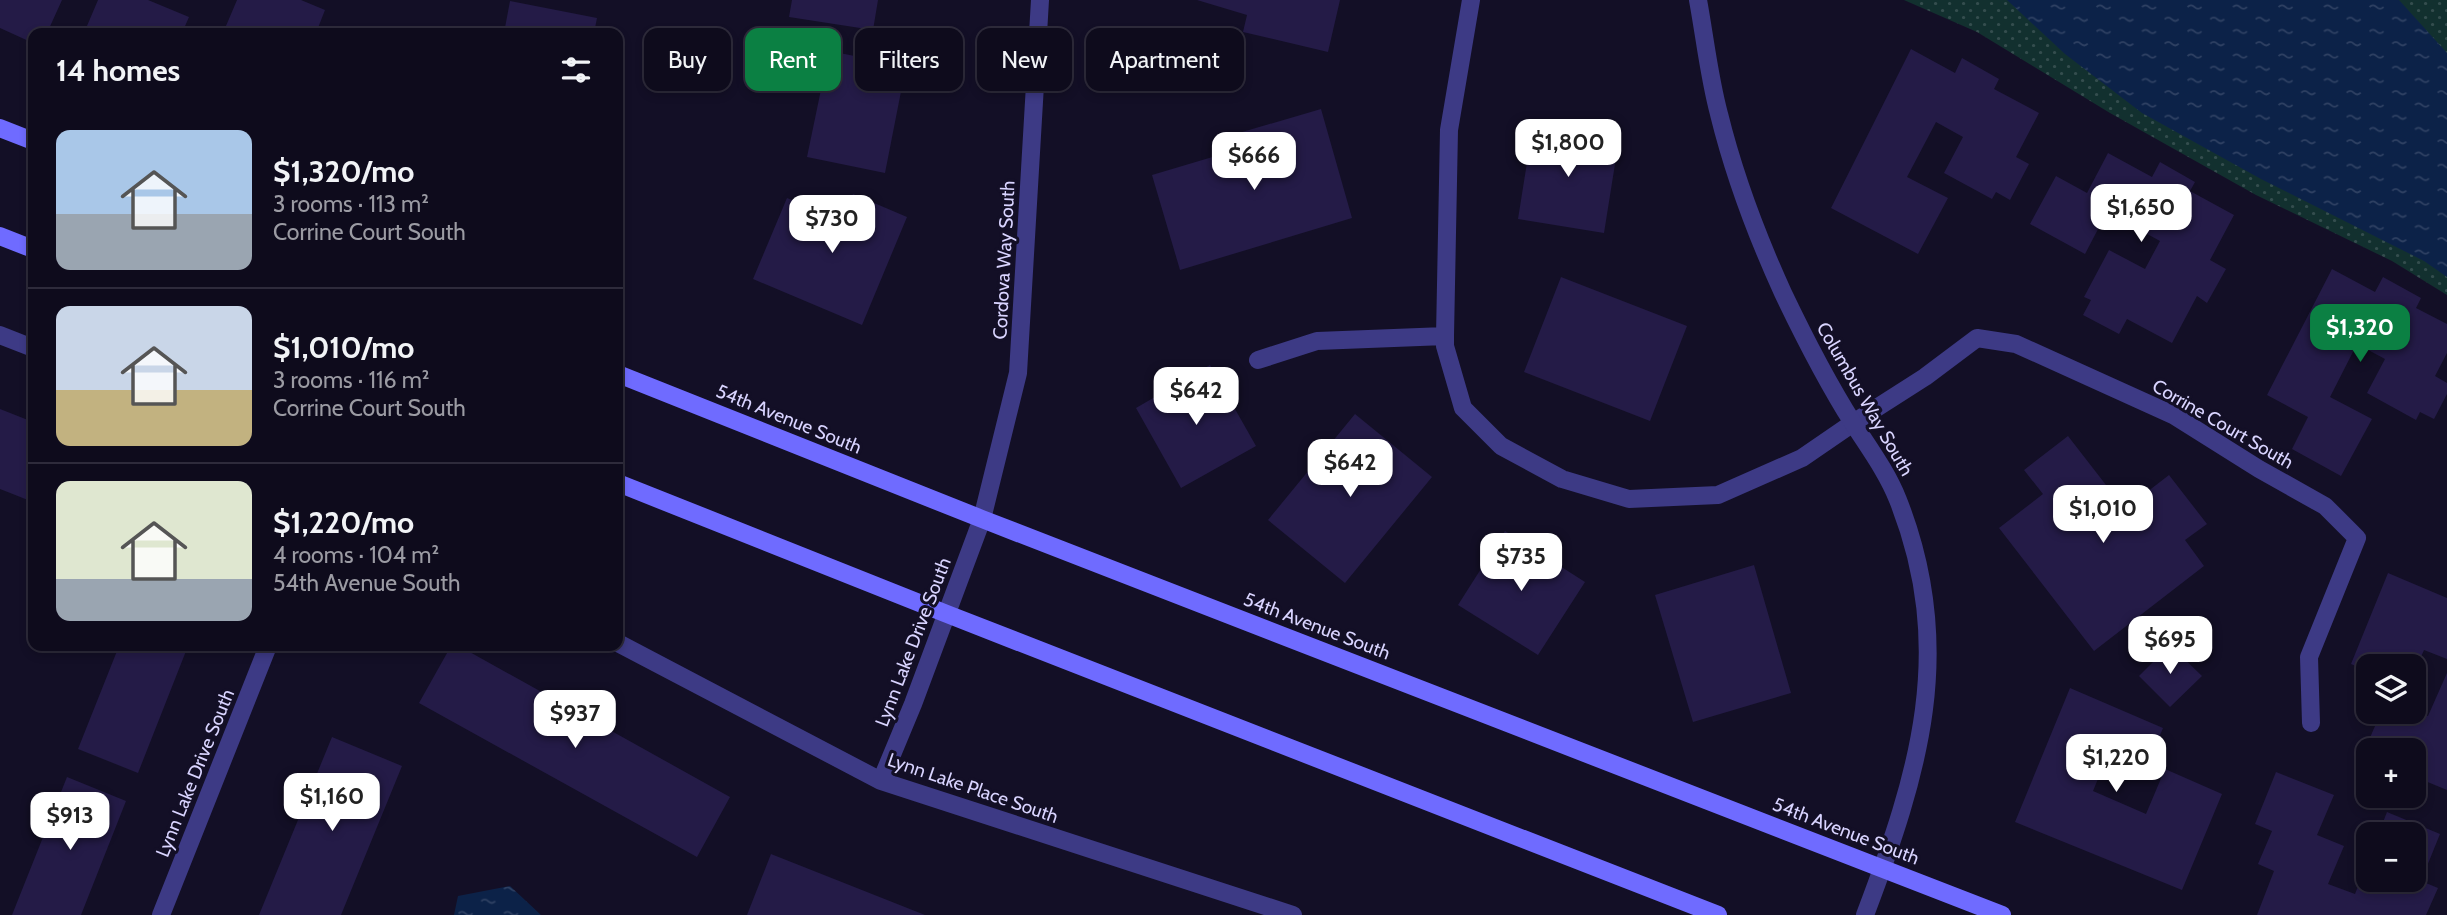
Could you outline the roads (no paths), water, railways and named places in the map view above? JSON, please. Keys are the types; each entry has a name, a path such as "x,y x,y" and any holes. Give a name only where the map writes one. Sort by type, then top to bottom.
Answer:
{"main road":[{"path":"0,128 28,139"},
{"path":"0,236 28,247"},
{"name":"54th Avenue South","path":"623,375 982,519 2002,915"},
{"path":"623,485 1718,915"}],"street":[{"name":"Cordova Way South","path":"982,519 1018,373 1040,0"},
{"path":"1471,0 1449,130 1445,346 1463,408 1501,446 1562,479 1629,499 1718,495 1802,458 1853,423"},
{"name":"Columbus Way South","path":"1698,0 1718,114 1755,229 1811,350 1853,423 1875,454 1898,500 1917,560 1927,621 1929,675 1921,735 1892,845 1865,915"},
{"path":"0,335 28,346"},
{"path":"1258,360 1317,341 1445,337"},
{"name":"Corrine Court South","path":"1853,423 1926,377 1977,338 2016,344 2173,415 2259,469 2325,506 2357,538 2309,657 2311,723"},
{"name":"Lynn Lake Drive South","path":"881,781 982,519"},
{"name":"Lynn Lake Place South","path":"623,646 881,781 1293,915"},
{"name":"Lynn Lake Drive South","path":"161,915 266,651"}],"water":[{"path":"2007,0 2399,0 2447,53 2447,277 2424,261 2261,179 2142,113 2065,54"},
{"path":"510,886 541,915 454,915 458,896"}]}
